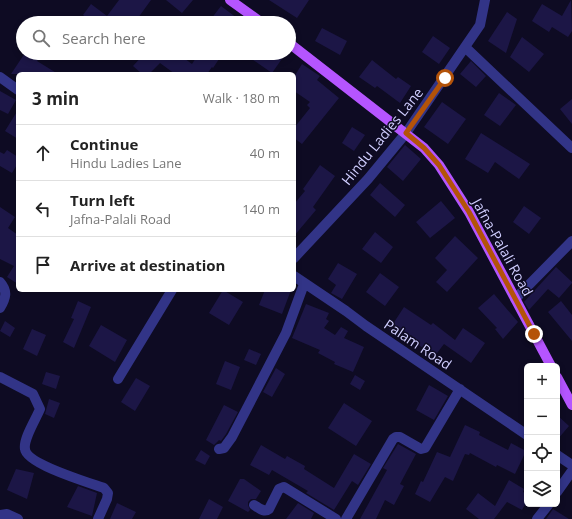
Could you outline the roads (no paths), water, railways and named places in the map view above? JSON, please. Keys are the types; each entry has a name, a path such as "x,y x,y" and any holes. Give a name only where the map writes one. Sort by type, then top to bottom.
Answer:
{"main road":[{"path":"230,0 252,16"},
{"name":"Jafna-Palali Road","path":"296,48 406,133 424,148 439,165 469,212 549,363"},
{"path":"560,383 572,405"}],"street":[{"name":"Hindu Ladies Lane","path":"296,256 368,179 406,133 466,48 480,25 485,0"},
{"path":"466,48 572,148"},
{"path":"0,77 16,89"},
{"path":"515,299 572,241"},
{"name":"Palam Road","path":"296,278 524,433"},
{"path":"0,282 6,288 6,296 0,308"},
{"path":"219,448 224,448 232,436 257,390 286,333 304,284"},
{"path":"118,379 171,292"},
{"path":"0,377 33,394 40,409 25,441 26,454 33,460 50,468 104,488 108,493 107,499 98,519"},
{"path":"346,519 394,439 396,437 400,437 421,449 425,448 460,389"},
{"path":"560,457 572,466"},
{"path":"560,488 572,471"},
{"path":"254,505 264,511 267,511 279,489 284,487 336,519"},
{"path":"538,519 546,507"},
{"path":"0,515 6,514 18,519"}]}
